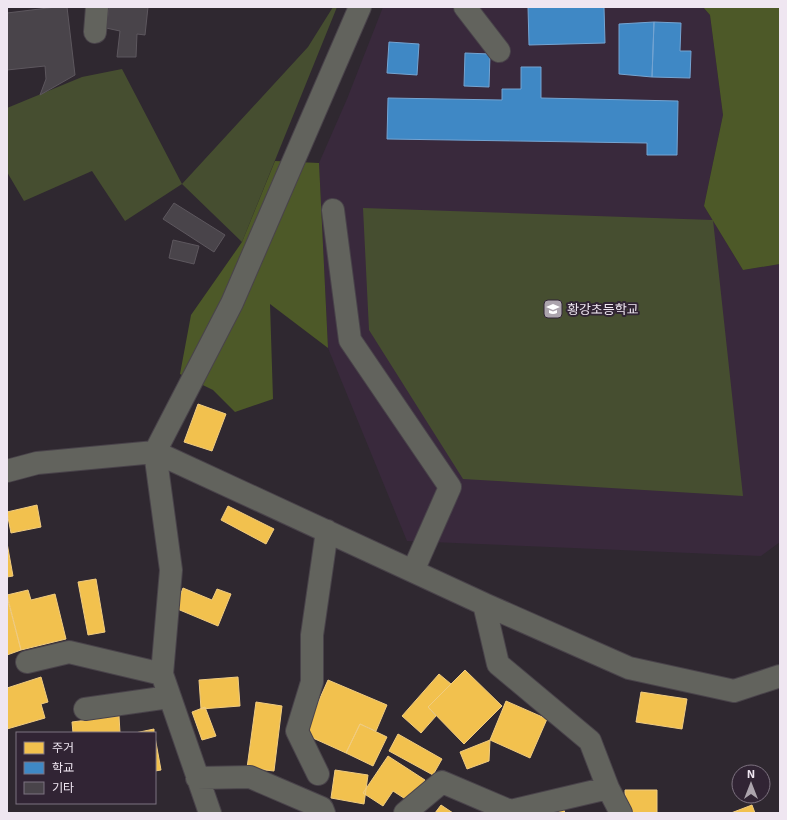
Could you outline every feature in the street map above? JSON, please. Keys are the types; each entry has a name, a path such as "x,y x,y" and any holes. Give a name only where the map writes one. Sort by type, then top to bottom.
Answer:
{"street":[{"path":"95,32 97,7"},
{"path":"210,813 162,674 171,570 155,452 232,303 360,7"},
{"path":"464,7 499,51"},
{"path":"333,210 350,340 450,487 413,571"},
{"path":"7,471 37,462 155,452 484,604 629,668 734,691 780,676"},
{"path":"318,774 297,731 312,682 312,634 327,531"},
{"path":"484,604 498,664 590,741 608,788 621,813"},
{"path":"27,662 69,652 162,674"},
{"path":"85,709 169,697"},
{"path":"197,778 250,777 322,808 324,813"},
{"path":"405,813 442,782 510,811 608,788"}],"shaded area":[{"name":"황강초등학교","path":"383,7 703,7 710,15 723,115 704,206 743,270 780,264 780,542 761,556 407,541 328,348 319,163 347,99"}],"green space":[{"path":"333,7 337,7 242,242 182,184 308,47"},
{"path":"703,7 780,7 780,264 743,270 704,206 723,115 710,15"},
{"path":"122,69 182,184 125,221 92,171 24,201 7,172 7,108 82,77"},
{"path":"275,161 319,163 328,348 270,304 273,399 235,412 213,390 180,374 191,315 242,242"},
{"path":"363,208 713,220 743,496 463,479 369,330"}],"building: 주거":[{"path":"198,404 226,414 212,451 184,442"},
{"path":"37,505 41,527 11,533 7,512"},
{"path":"228,506 274,529 266,544 221,520"},
{"path":"7,543 13,576 7,577"},
{"path":"96,579 105,632 88,635 78,582"},
{"path":"183,588 212,600 217,589 231,594 218,626 175,608"},
{"path":"28,590 31,600 55,594 66,639 21,650 7,595"},
{"path":"7,597 21,650 7,655"},
{"path":"465,670 502,706 464,744 428,707"},
{"path":"439,674 451,684 428,707 436,716 421,733 402,716"},
{"path":"41,677 48,702 41,704 45,718 7,729 7,688"},
{"path":"238,677 240,706 201,709 199,680"},
{"path":"328,680 387,705 376,731 360,724 346,753 304,734"},
{"path":"641,692 687,699 682,729 636,722"},
{"path":"506,701 547,719 530,758 490,740"},
{"path":"256,702 282,706 274,771 247,768"},
{"path":"205,707 216,736 202,740 192,712"},
{"path":"119,716 120,732 73,732 72,722"},
{"path":"360,724 387,737 373,766 346,753"},
{"path":"154,729 154,732 140,732"},
{"path":"398,734 442,759 433,775 389,751"},
{"path":"490,740 489,761 467,769 460,752"},
{"path":"156,742 161,770 156,771"},
{"path":"388,756 425,780 410,802 393,791 383,806 363,793"},
{"path":"335,770 368,775 364,804 331,798"},
{"path":"625,790 657,790 657,813 625,813"},
{"path":"441,805 453,813 435,813"},
{"path":"752,805 755,813 731,813"},
{"path":"563,808 565,813 536,813"}],"building: 학교":[{"path":"528,7 604,7 605,43 529,45"},
{"path":"654,22 652,77 619,74 619,24"},
{"path":"654,22 681,23 680,51 691,51 690,78 652,77"},
{"path":"389,42 419,44 417,75 387,73"},
{"path":"465,53 490,54 489,87 464,86"},
{"path":"521,67 541,67 541,98 678,101 677,155 647,155 647,143 387,139 388,98 502,100 502,89 521,89"}],"building: 기타":[{"path":"67,7 75,75 40,95 46,79 45,66 7,70 7,13"},
{"path":"109,7 148,7 145,35 137,34 136,57 117,57 120,31 106,28"},
{"path":"174,203 225,235 214,252 163,219"},
{"path":"173,240 199,246 194,264 169,258"}],"place":[{"name":"황강초등학교","path":"553,309"}]}
